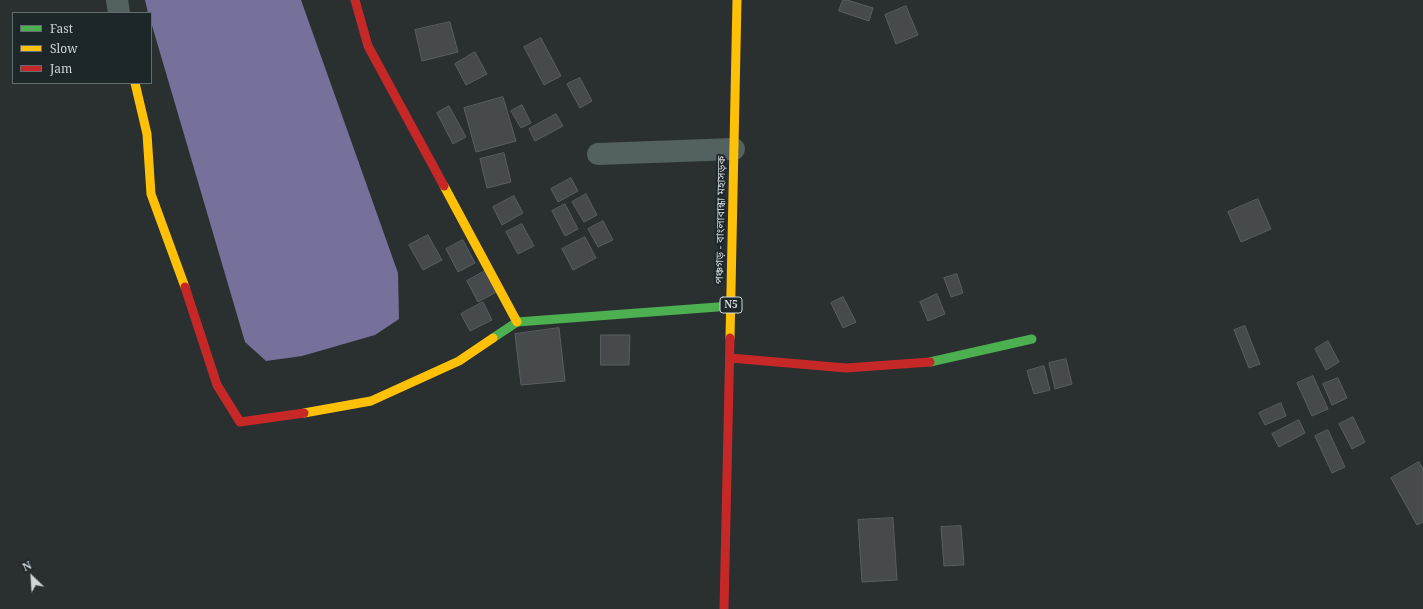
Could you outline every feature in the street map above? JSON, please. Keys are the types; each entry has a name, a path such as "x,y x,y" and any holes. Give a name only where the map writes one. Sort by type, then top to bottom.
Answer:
{"main road":[{"path":"355,0 368,46 517,322"},
{"name":"পঞ্চগড় - বাংলাবান্ধা মহাসড়ক","path":"724,609 737,0"},
{"path":"135,84 147,134 151,194 192,307 217,385 240,422 290,416 372,401 459,361 517,322 731,306"},
{"path":"730,358 846,368 926,363 1032,339"}],"street":[{"path":"116,0 120,12"},
{"path":"598,154 734,149"}],"shaded area":[{"path":"145,0 301,0 398,273 399,319 375,335 302,356 266,361 245,342 152,25 152,12 148,12"}],"building":[{"path":"843,0 873,8 869,21 839,11"},
{"path":"906,6 918,35 896,44 885,15"},
{"path":"450,22 458,52 422,61 415,30"},
{"path":"541,38 561,76 544,85 524,47"},
{"path":"475,52 487,74 466,85 455,64"},
{"path":"580,78 592,101 580,108 567,84"},
{"path":"503,97 516,141 476,152 464,108"},
{"path":"522,105 531,123 521,128 511,111"},
{"path":"449,106 466,137 453,144 437,113"},
{"path":"556,114 563,126 535,141 529,129"},
{"path":"504,153 511,182 487,188 480,159"},
{"path":"571,178 578,191 558,202 551,189"},
{"path":"586,194 597,215 584,222 572,202"},
{"path":"514,196 523,213 502,225 493,207"},
{"path":"1258,199 1271,229 1241,242 1228,212"},
{"path":"565,204 578,229 565,236 552,211"},
{"path":"603,221 613,240 598,247 588,229"},
{"path":"522,224 534,246 518,254 506,232"},
{"path":"428,235 442,260 423,270 409,245"},
{"path":"585,237 596,258 573,270 562,249"},
{"path":"463,240 475,263 458,272 446,249"},
{"path":"487,270 498,291 478,302 467,281"},
{"path":"957,274 963,293 951,297 944,278"},
{"path":"937,294 945,314 928,321 920,302"},
{"path":"843,297 856,322 843,328 831,303"},
{"path":"483,302 492,320 470,331 461,314"},
{"path":"1245,326 1260,364 1249,368 1234,330"},
{"path":"559,328 565,381 521,385 515,334"},
{"path":"601,335 630,335 629,365 601,365"},
{"path":"1328,341 1339,362 1326,370 1315,349"},
{"path":"1066,359 1072,384 1055,389 1049,363"},
{"path":"1044,366 1050,390 1034,394 1027,371"},
{"path":"1313,376 1328,409 1312,416 1297,383"},
{"path":"1338,378 1347,398 1332,405 1323,384"},
{"path":"1281,403 1286,416 1265,425 1259,413"},
{"path":"1353,417 1365,442 1352,449 1339,424"},
{"path":"1299,420 1305,433 1279,447 1272,434"},
{"path":"1328,430 1345,467 1332,473 1315,436"},
{"path":"1419,462 1423,469 1423,522 1417,525 1391,478"},
{"path":"893,518 897,580 862,582 858,520"},
{"path":"961,526 964,565 944,566 941,527"}],"traffic: fast":[{"path":"493,338 517,322 731,306"},
{"path":"930,362 1032,339"}],"traffic: slow":[{"path":"730,338 737,0"},
{"path":"135,84 147,134 151,194 185,287"},
{"path":"444,186 517,322"},
{"path":"304,413 371,401 459,361 493,338"}],"traffic: jam":[{"path":"355,0 368,46 444,186"},
{"path":"185,287 217,385 240,422 304,413"},
{"path":"724,609 730,338"},
{"path":"730,358 846,368 930,362"}]}
